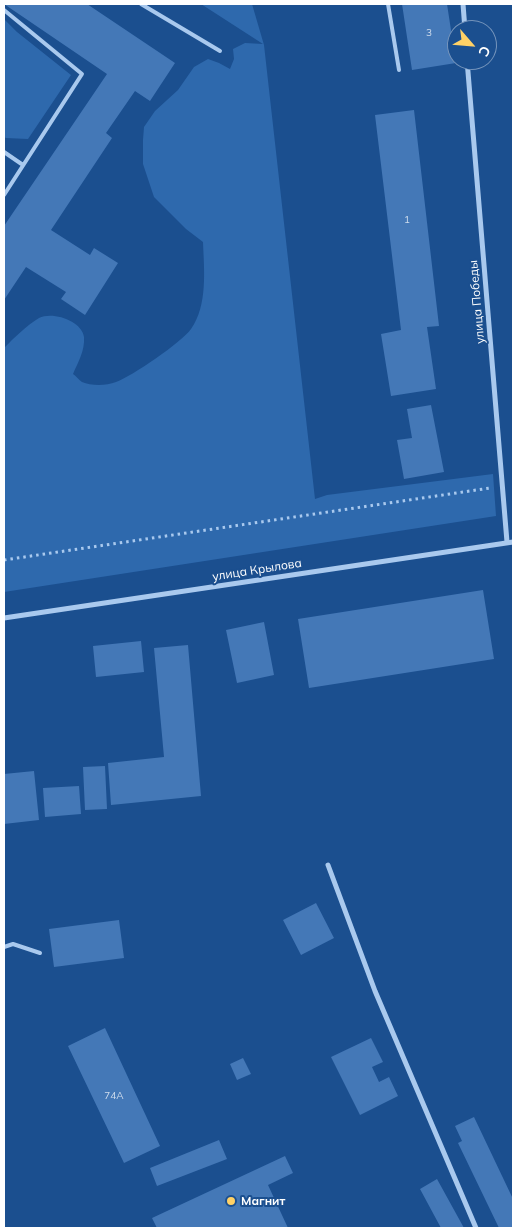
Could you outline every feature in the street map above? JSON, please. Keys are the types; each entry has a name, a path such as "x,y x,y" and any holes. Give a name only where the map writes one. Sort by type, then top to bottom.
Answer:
{"street":[{"path":"463,4 464,20"},
{"name":"улица Победы","path":"468,70 502,486 510,542"},
{"name":"улица Крылова","path":"4,618 510,542"},
{"path":"328,865 375,991 476,1228"}],"lane":[{"path":"141,4 220,51"},
{"path":"388,4 399,70"},
{"path":"4,10 82,74 4,195"},
{"path":"4,152 23,165"},
{"path":"4,947 13,944 40,953"}],"path":[{"path":"4,560 502,486"}],"shaded area":[{"path":"201,4 252,4 264,45 315,499 327,495 493,474 496,516 4,592 4,348 25,328 39,318 52,316 66,319 78,326 84,337 82,352 73,374 82,382 103,385 123,379 178,342 191,329 200,309 204,287 203,242 186,229 154,197 143,164 144,127 155,111 178,90 194,67 208,59 230,69 234,59 233,49 245,43 263,44"},
{"path":"4,19 17,32 71,75 28,139 4,137"}],"building":[{"path":"4,4 87,4 175,63 150,101 135,91 106,133 112,138 51,230 90,255 94,248 118,263 85,315 61,299 66,292 26,267 4,300 4,226 107,74"},
{"path":"402,4 447,4 449,20 447,20 447,64 412,70"},
{"path":"414,110 439,326 427,327 436,389 391,396 381,334 401,330 375,115"},
{"path":"431,405 444,472 404,479 397,440 412,438 407,409"},
{"path":"483,590 494,659 309,688 298,619"},
{"path":"264,622 274,675 237,683 226,630"},
{"path":"141,641 144,672 96,677 93,646"},
{"path":"188,645 201,796 111,805 108,763 164,757 154,648"},
{"path":"105,766 107,809 85,810 83,767"},
{"path":"34,771 39,820 4,824 4,774"},
{"path":"79,786 81,814 45,817 43,788"},
{"path":"316,903 334,938 301,955 283,920"},
{"path":"119,920 124,958 54,967 49,929"},
{"path":"105,1028 160,1146 124,1163 68,1046"},
{"path":"371,1038 383,1062 372,1067 379,1082 389,1077 398,1096 360,1115 331,1057"},
{"path":"243,1058 251,1074 237,1080 230,1064"},
{"path":"474,1117 513,1199 513,1228 499,1228 458,1143 462,1141 455,1126"},
{"path":"219,1140 227,1159 157,1186 150,1168"},
{"name":"Магнит","path":"285,1156 293,1173 268,1185 288,1228 157,1228 152,1218"},
{"path":"437,1179 464,1228 441,1228 420,1189"}],"place":[{"name":"Магнит","path":"231,1201"}]}
